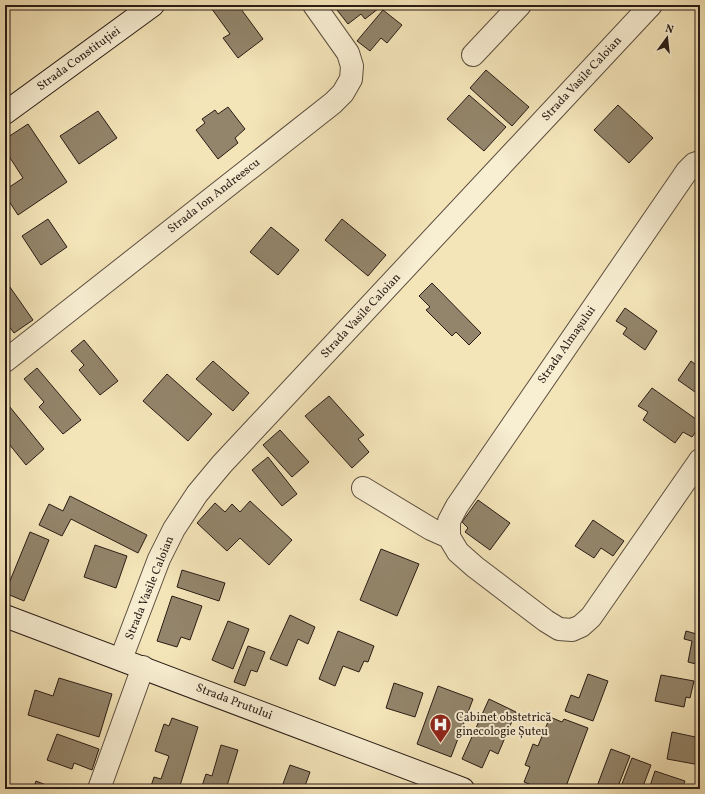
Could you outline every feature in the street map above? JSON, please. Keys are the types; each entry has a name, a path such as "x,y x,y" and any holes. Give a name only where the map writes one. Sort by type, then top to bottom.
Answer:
{"street":[{"name":"Strada Constituției","path":"5,113 153,5"},
{"name":"Strada Ion Andreescu","path":"5,361 333,103 343,93 351,79 352,66 348,53 314,5"},
{"path":"473,55 520,5"},
{"name":"Strada Vasile Caloian","path":"121,659 159,559 174,528 197,494 233,452 650,5"},
{"name":"Strada Almașului","path":"449,537 449,521 456,506 687,172 694,164 700,162"},
{"path":"363,488 431,529 449,537 458,552 481,572 559,629 572,630 580,626 591,617 696,474"},
{"name":"Strada Prutului","path":"5,616 463,789"},
{"path":"99,789 143,668"}],"building":[{"path":"209,5 238,5 263,39 238,58 223,38 230,34"},
{"path":"344,5 383,5 365,19 361,14 348,24 337,10"},
{"path":"383,10 402,25 387,43 381,38 370,51 357,41"},
{"path":"486,70 529,107 512,126 470,88"},
{"path":"469,95 506,127 484,151 447,119"},
{"path":"618,105 653,138 629,163 594,130"},
{"path":"228,107 245,129 235,138 238,143 218,159 196,130 205,123 202,119 215,110 218,114"},
{"path":"98,111 117,138 79,164 60,136"},
{"path":"28,124 67,182 18,215 5,195 5,190 23,178 5,150 5,139"},
{"path":"48,219 67,247 41,265 22,236"},
{"path":"342,219 386,255 368,276 325,240"},
{"path":"271,227 299,250 278,275 250,252"},
{"path":"5,280 33,320 14,333 5,321"},
{"path":"432,283 481,333 469,345 456,332 452,336 426,310 430,307 419,296"},
{"path":"625,308 657,331 645,350 623,334 627,328 616,321"},
{"path":"84,340 118,381 100,395 79,370 84,365 71,351"},
{"path":"213,361 249,393 233,411 196,379"},
{"path":"691,361 700,368 700,389 699,388 695,392 678,380"},
{"path":"37,368 81,420 63,434 39,407 44,402 24,379"},
{"path":"167,374 212,414 188,441 143,401"},
{"path":"652,388 700,422 700,426 692,437 683,432 675,443 643,420 648,412 638,406"},
{"path":"329,396 364,435 358,439 369,452 352,468 305,416"},
{"path":"5,401 44,449 26,465 5,439"},
{"path":"280,430 309,462 292,477 263,445"},
{"path":"268,457 297,494 282,506 252,470"},
{"path":"70,496 147,535 138,553 71,519 62,536 39,525 49,504 63,511"},
{"path":"478,500 510,523 490,550 465,532 468,528 462,522"},
{"path":"250,501 292,540 269,565 240,538 227,551 197,523 215,503 225,512 232,504 240,512"},
{"path":"593,520 624,541 613,556 601,548 594,558 575,546"},
{"path":"30,532 49,540 24,601 5,593"},
{"path":"95,545 127,556 116,588 84,577"},
{"path":"381,549 419,564 397,616 360,600"},
{"path":"182,570 225,583 219,601 177,587"},
{"path":"172,596 202,606 190,640 181,637 177,647 157,641"},
{"path":"290,615 315,627 308,644 298,639 287,666 270,659"},
{"path":"228,621 249,629 233,669 212,660"},
{"path":"338,631 374,646 368,662 364,661 359,672 343,666 335,686 319,679"},
{"path":"686,631 700,635 700,665 688,662 692,641 684,639"},
{"path":"248,646 265,652 257,672 251,670 245,686 234,682"},
{"path":"588,674 608,681 593,721 565,711 571,695 579,698"},
{"path":"661,675 694,681 690,698 686,697 684,707 655,701"},
{"path":"59,678 112,694 99,737 28,715 35,690 53,696"},
{"path":"394,683 423,693 415,717 386,708"},
{"path":"438,686 473,699 451,757 417,744"},
{"path":"489,699 516,712 498,754 490,750 482,768 462,759"},
{"path":"550,717 562,722 564,719 588,728 565,789 542,789 524,782 530,767 525,765 533,744 538,746"},
{"path":"172,718 198,727 179,789 150,789 154,777 161,779 169,756 155,751 164,724 169,726"},
{"path":"672,732 700,738 700,765 667,759"},
{"path":"57,734 99,749 92,770 74,763 72,769 47,760"},
{"path":"221,745 238,750 226,789 201,789 206,774 212,776"},
{"path":"611,749 630,756 617,789 596,789"},
{"path":"632,758 651,765 642,789 620,789"},
{"path":"290,765 310,772 304,789 281,789"},
{"path":"655,771 685,781 682,789 649,789"},
{"path":"36,781 56,789 33,789"}],"place":[{"name":"Cabinet obstetrică ginecologie Șuteu","path":"441,744"}]}
